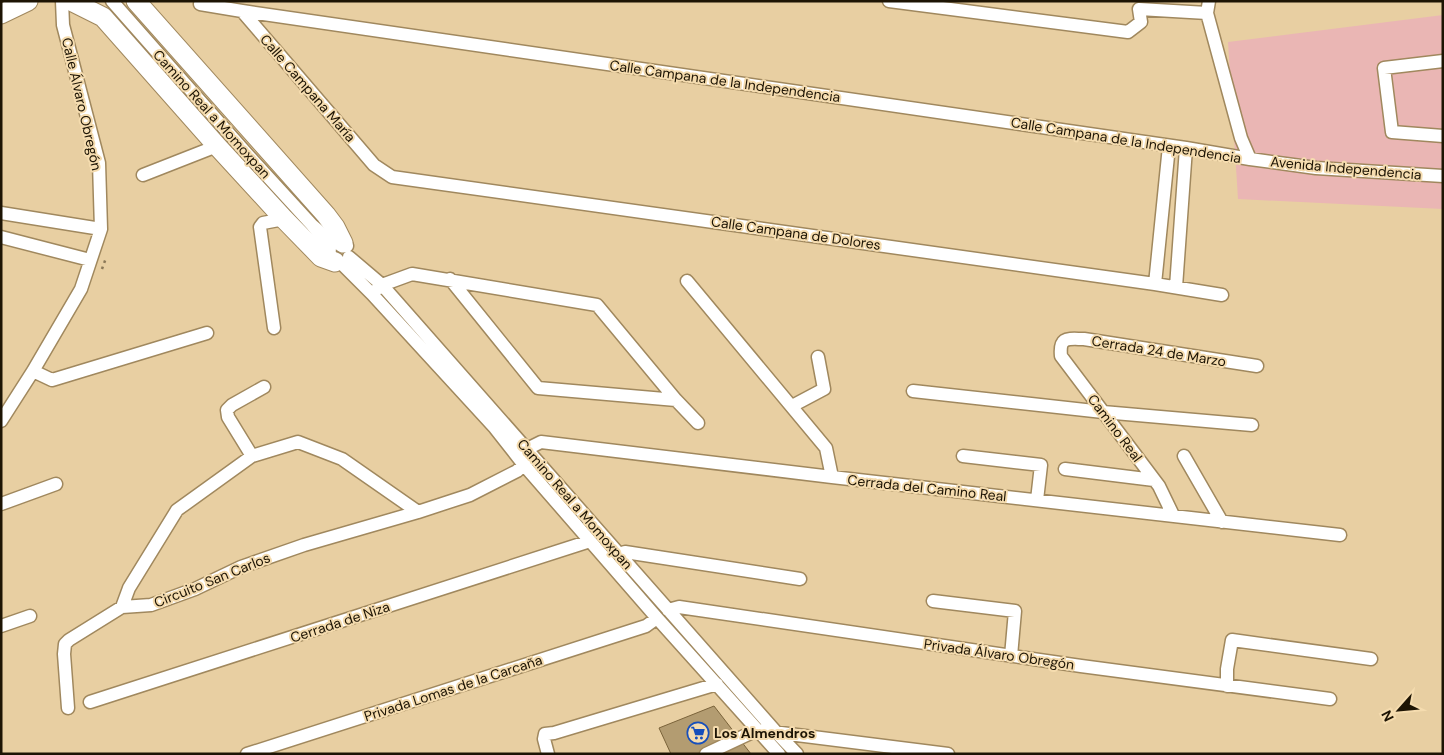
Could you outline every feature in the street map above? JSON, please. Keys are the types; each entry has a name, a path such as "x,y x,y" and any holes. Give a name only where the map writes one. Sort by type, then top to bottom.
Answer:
{"highway":[{"path":"1,14 28,1"},
{"path":"71,1 103,17 217,146 278,220 321,257 342,256 326,215 136,1"}],"street":[{"name":"Calle Álvaro Obregón","path":"1,421 81,289 101,229 99,163 63,25 62,1"},
{"name":"Camino Real a Momoxpan","path":"112,1 312,225 330,248 330,256 342,256 382,285 526,457 590,541 779,754"},
{"path":"889,1 1128,32 1141,22 1137,5 1208,7 1241,138 1250,159"},
{"name":"Calle Campana de la Independencia","path":"200,4 1186,148 1250,159"},
{"name":"Calle Campana María","path":"242,11 374,165"},
{"path":"1443,61 1384,68 1392,132 1443,136"},
{"path":"142,175 217,146"},
{"path":"1154,284 1169,146"},
{"path":"1176,287 1186,148"},
{"name":"Avenida Independencia","path":"1250,159 1316,168 1443,176"},
{"name":"Calle Campana de Dolores","path":"374,165 392,177 1222,295"},
{"path":"1,213 101,229"},
{"path":"274,328 260,227 263,223 278,220"},
{"name":"Camino Real a Momoxpan","path":"312,225 333,243 372,294 495,428 526,457 619,554 796,754"},
{"path":"1,237 90,260"},
{"path":"372,294 382,285 412,274 597,305 676,400 698,423"},
{"path":"450,280 538,388 676,400"},
{"path":"686,281 826,448 832,477"},
{"path":"33,371 52,380 207,333"},
{"name":"Cerrada 24 de Marzo","path":"1062,342 1067,339 1084,339 1257,366"},
{"name":"Camino Real","path":"1062,342 1060,347 1061,356 1159,486 1173,515"},
{"path":"792,406 824,389 818,357"},
{"path":"252,456 228,417 227,410 264,387"},
{"path":"913,391 1103,412 1252,425"},
{"path":"68,708 65,644 122,607 129,588 177,510 252,456 298,442 342,459 418,512"},
{"name":"Cerrada del Camino Real","path":"526,457 540,442 1340,535"},
{"path":"963,456 1042,465 1036,500"},
{"path":"1184,456 1222,522"},
{"name":"Circuito San Carlos","path":"122,607 151,605 195,590 241,566 470,495 517,471 526,457"},
{"path":"1065,469 1154,480"},
{"path":"1,504 56,484"},
{"name":"Cerrada de Niza","path":"90,702 590,541"},
{"path":"619,554 625,552 800,578"},
{"path":"933,601 1015,611 1011,656"},
{"name":"Privada Álvaro Obregón","path":"668,610 679,607 1011,656 1330,700"},
{"path":"1,626 30,616"},
{"name":"Privada Lomas de la Carcaña","path":"247,754 646,626 657,618"},
{"path":"1227,686 1226,670 1232,640 1371,659"},
{"path":"548,754 544,739 545,734 554,734 717,684"},
{"path":"706,754 757,730 948,754"}],"shaded area":[{"path":"1443,15 1443,209 1238,199 1228,42"}],"building":[{"name":"Los Almendros","path":"714,706 751,754 671,754 659,728"}],"place":[{"name":"Los Almendros","path":"698,733"}]}
